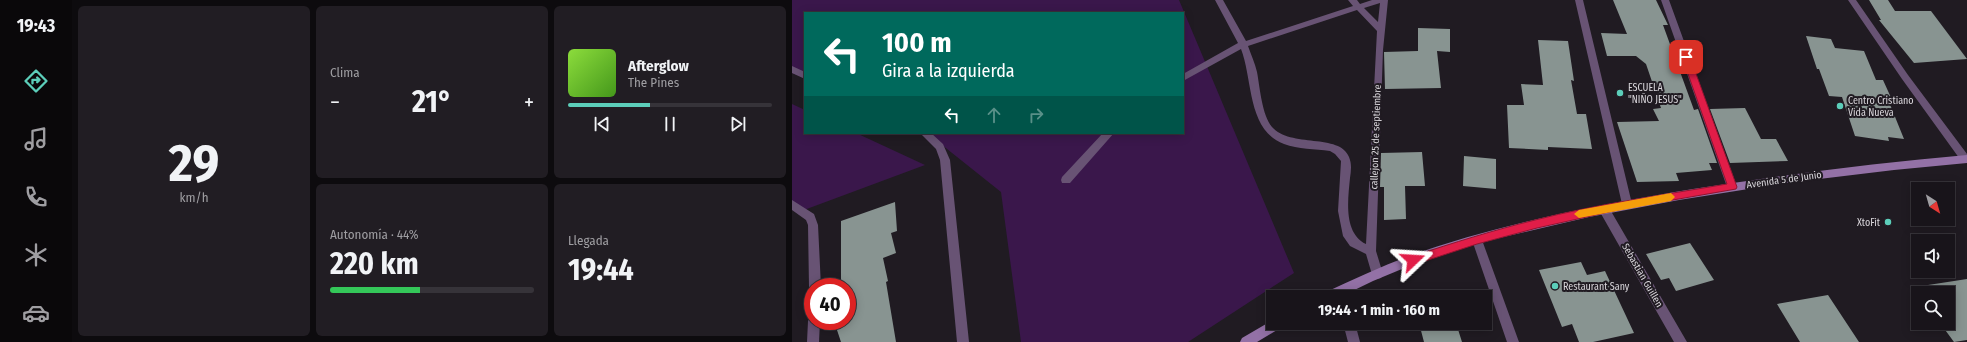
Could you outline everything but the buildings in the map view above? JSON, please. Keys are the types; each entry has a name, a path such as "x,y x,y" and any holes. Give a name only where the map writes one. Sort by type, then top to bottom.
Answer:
{"street":[{"path":"1219,0 1230,17 1250,62 1264,120 1270,130 1280,139 1293,144 1336,148 1343,154 1346,160 1344,203 1345,232 1351,241 1371,251"},
{"path":"1352,0 1381,31"},
{"path":"1184,77 1242,45 1380,0"},
{"name":"callejon 25 de septiembre","path":"1377,274 1371,251 1381,31 1384,0"},
{"path":"1578,0 1627,204"},
{"path":"1665,0 1732,187"},
{"path":"1852,0 1905,77 1966,159"},
{"path":"792,69 804,75"},
{"path":"926,134 940,147 945,160 963,342"},
{"path":"1066,180 1108,134"},
{"name":"Avenida 5 de Junio","path":"1348,290 1377,274 1425,256 1537,224 1627,204 1804,176 1966,159"},
{"path":"792,204 810,217 813,225 815,278"},
{"name":"Sebastian Guillen","path":"1604,209 1681,342"},
{"path":"1477,240 1512,342"},
{"path":"814,330 814,342"},
{"path":"1246,342 1266,330"},
{"path":"1351,330 1354,342"}],"shaded area":[{"path":"792,0 1179,0 1294,273 1188,342 1021,342 1001,192 928,134 1184,134 1184,12 804,12 804,78 792,73"},
{"path":"792,104 804,110 804,134 858,134 925,165 804,210 792,203"}],"slow traffic":[{"path":"1579,214 1671,197"}],"place":[{"name":"ESCUELA \"NIÑO JESUS\"","path":"1620,93"},
{"name":"Centro Cristiano Vida Nueva","path":"1840,106"},
{"name":"XtoFit","path":"1888,222"},
{"name":"Restaurant Sany","path":"1555,286"}],"route":[{"path":"1413,260 1477,240 1537,224 1627,204 1732,187 1686,57"}]}
